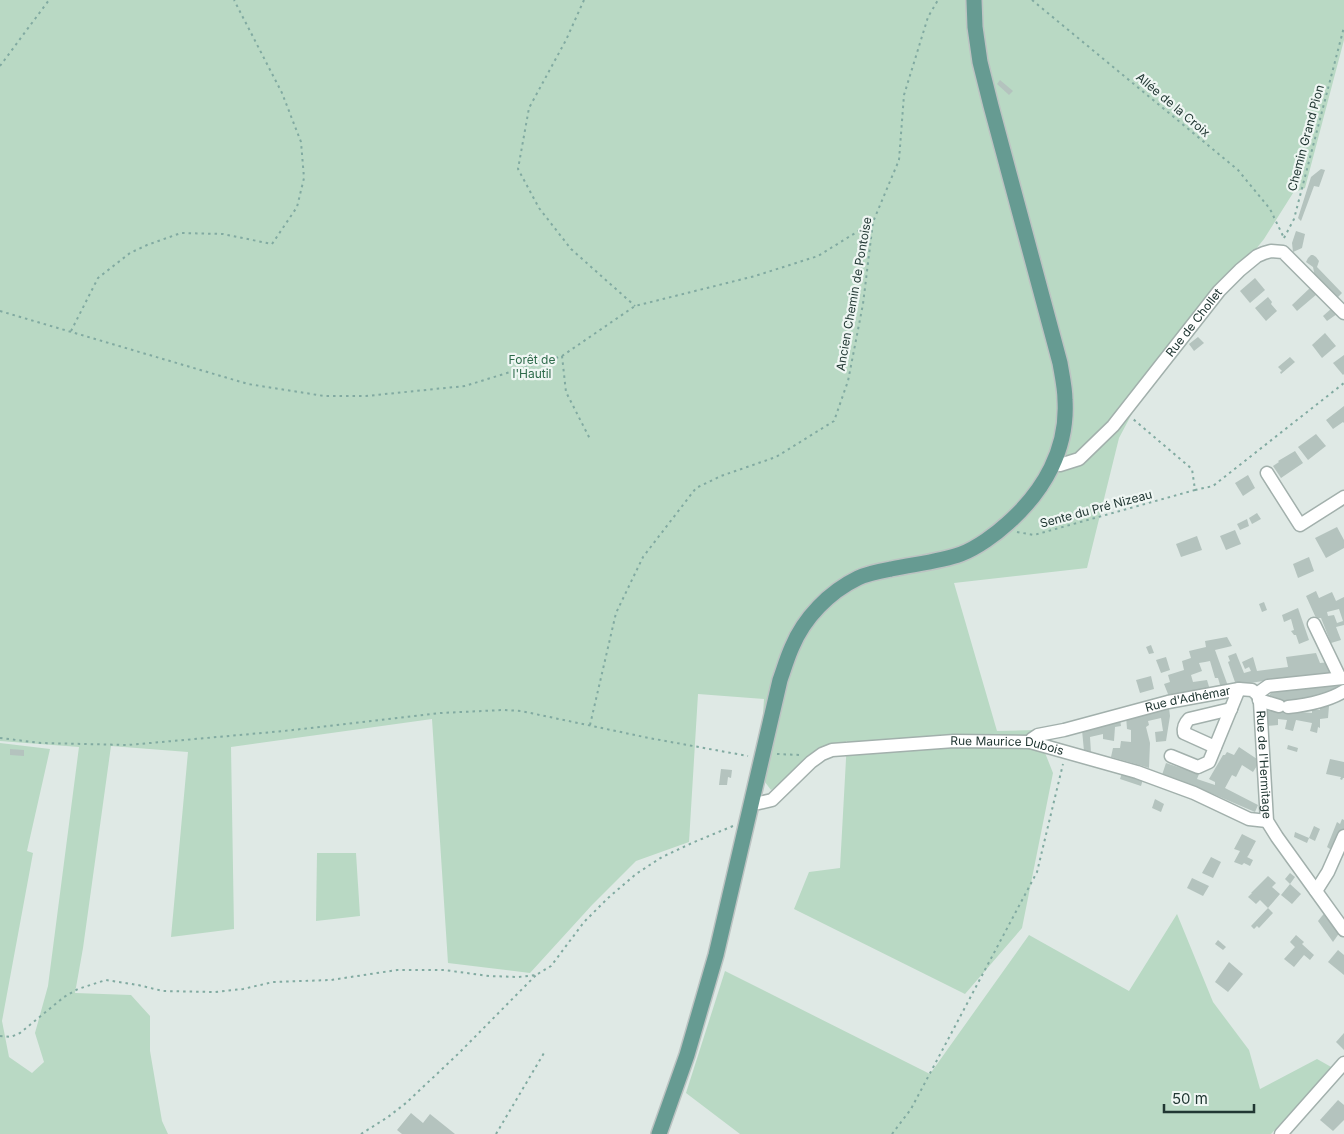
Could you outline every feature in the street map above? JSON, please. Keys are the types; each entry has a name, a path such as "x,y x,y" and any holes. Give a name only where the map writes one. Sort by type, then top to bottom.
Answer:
{"main road":[{"path":"659,1134 687,1055 716,955 747,821 768,757 780,680 792,647 810,616 838,590 859,577 877,571 941,560 962,554 1000,530 1026,507 1055,463 1063,431 1066,400 1060,363 982,71 975,27 974,0"}],"street":[{"name":"Rue de Chollet","path":"1055,463 1060,465 1079,459 1112,426 1219,291 1240,270 1258,256 1271,251 1283,252"},
{"path":"1283,252 1344,312"},
{"path":"1267,473 1300,525 1344,497"},
{"path":"1259,698 1260,691 1268,686 1342,678 1314,624"},
{"path":"1171,756 1198,767 1209,762 1239,689"},
{"name":"Rue d'Adhémar","path":"1030,742 1038,735 1064,730 1168,702 1239,689 1252,690 1259,698 1283,707 1297,706 1330,698 1344,691"},
{"name":"Rue de l'Hermitage","path":"1259,698 1267,821 1344,930"},
{"path":"1215,747 1184,733 1185,723 1189,719 1231,709"},
{"name":"Rue Maurice Dubois","path":"752,802 772,800 811,762 832,750 946,742 1030,742 1137,772 1194,793 1249,818 1267,821"},
{"path":"1316,892 1328,872 1344,836"},
{"path":"1281,1134 1344,1063"}],"path":[{"path":"0,66 48,0"},
{"path":"70,332 98,278 130,253 147,245 181,234 223,234 272,244 297,208 304,178 301,142 282,94 234,0"},
{"path":"584,0 566,40 529,108 518,169 539,208 571,249 635,306"},
{"name":"Ancien Chemin de Pontoise","path":"590,725 616,613 643,556 696,488 722,476 776,457 834,421 848,381 854,352 863,304 873,222 899,160 904,95 928,17 938,0"},
{"name":"Allée de la Croix","path":"1032,0 1238,170 1270,209 1284,238"},
{"name":"Chemin Grand Pion","path":"1283,252 1284,238 1294,219 1344,27"},
{"path":"0,311 248,384 324,396 366,396 465,386 562,356 635,306 755,276 818,256 873,222"},
{"path":"562,356 566,392 590,439"},
{"name":"Sente du Pré Nizeau","path":"1000,530 1034,535 1213,486 1344,383"},
{"path":"1124,412 1192,469 1195,490"},
{"path":"0,738 41,743 128,745 284,731 441,713 503,710 521,711 649,738 730,752 768,757 794,755"},
{"path":"892,1134 910,1109 1037,872 1066,752"},
{"path":"361,1134 388,1117 458,1054 536,975 551,966 584,922 636,874 670,854 719,831 747,821"},
{"path":"0,1036 11,1037 20,1033 64,997 78,989 106,980 163,991 215,992 243,989 273,982 331,980 397,970 444,970 489,976 526,977 536,975"},
{"path":"496,1134 544,1053"}],"green space":[{"name":"Forêt de l'Hautil","path":"0,0 1344,0 1344,40 1305,188 1293,193 1264,239 1146,387 1119,438 1087,568 954,583 997,731 1036,730 1053,773 1022,928 965,994 794,909 809,872 840,868 847,741 771,790 759,774 764,699 698,694 689,842 636,861 592,905 530,973 448,963 432,719 231,747 234,929 171,937 188,752 111,746 75,993 131,995 150,1016 150,1051 162,1121 168,1134 0,1134 0,743 50,749 27,851 33,853 2,1021 9,1057 32,1073 44,1062 35,1033 48,986 79,747 0,741"},
{"path":"317,853 356,853 360,916 316,921"},
{"path":"1177,914 1213,1002 1249,1050 1260,1089 1317,1059 1333,1068 1271,1134 740,1134 686,1093 725,971 930,1074 1029,935 1129,991"}],"building":[{"path":"1000,80 1013,91 1009,95 997,84"},
{"path":"1321,169 1325,170 1319,187 1314,186 1301,221 1298,218 1311,177"},
{"path":"1296,231 1305,234 1302,248 1293,252 1292,243"},
{"path":"1311,255 1319,261 1317,267 1342,293 1336,299 1315,277 1313,267 1306,262"},
{"path":"1255,278 1265,290 1250,303 1240,291"},
{"path":"1311,287 1317,294 1297,311 1292,305"},
{"path":"1268,297 1277,311 1266,321 1255,308"},
{"path":"1332,308 1337,314 1327,321 1323,316"},
{"path":"1325,333 1336,346 1322,358 1312,345"},
{"path":"1198,337 1204,343 1194,351 1189,344"},
{"path":"1344,355 1344,374 1343,375 1333,363"},
{"path":"1290,357 1295,362 1281,374 1280,372 1282,371 1278,367"},
{"path":"1344,406 1344,423 1333,429 1326,420"},
{"path":"1316,434 1326,446 1308,460 1298,447"},
{"path":"1295,451 1303,463 1281,478 1273,466"},
{"path":"1248,475 1255,488 1243,496 1235,483"},
{"path":"1257,513 1261,519 1252,524 1249,518"},
{"path":"1247,519 1249,526 1240,530 1237,524"},
{"path":"1337,527 1344,540 1344,548 1326,558 1315,538"},
{"path":"1235,530 1241,544 1226,550 1220,536"},
{"path":"1197,536 1202,550 1181,557 1176,544"},
{"path":"1309,557 1314,571 1298,578 1293,564"},
{"path":"1316,591 1319,598 1332,592 1336,601 1344,597 1344,625 1336,627 1341,640 1331,643 1321,618 1316,618 1306,596","holes":["1339,609 1343,621 1337,623 1334,615 1328,616 1327,612"]},
{"path":"1264,602 1267,610 1262,612 1259,604"},
{"path":"1298,608 1309,640 1299,644 1296,635 1291,631 1294,630 1291,619 1284,622 1282,615"},
{"path":"1227,637 1232,646 1215,650 1228,686 1221,688 1218,678 1215,678 1210,661 1199,663 1202,671 1191,675 1193,682 1207,680 1210,690 1170,699 1164,684 1170,682 1168,675 1184,670 1182,661 1191,658 1189,651 1206,647 1205,641"},
{"path":"1151,645 1154,653 1149,654 1146,647"},
{"path":"1236,653 1244,673 1251,671 1249,667 1245,669 1242,662 1253,657 1257,671 1288,667 1286,657 1316,653 1320,663 1331,662 1336,673 1236,685 1228,662 1230,661 1228,656"},
{"path":"1166,657 1170,670 1161,673 1156,660"},
{"path":"1151,676 1154,689 1140,693 1136,680"},
{"path":"1343,685 1343,687 1299,712 1312,713 1312,710 1320,710 1320,706 1329,706 1328,718 1320,719 1320,728 1318,727 1317,733 1310,731 1312,723 1296,720 1293,731 1285,729 1287,720 1278,719 1278,725 1267,726 1265,711 1270,710 1268,698 1273,689"},
{"path":"1169,708 1170,716 1166,741 1156,742 1155,732 1163,731 1161,718 1148,721 1149,725 1146,727 1150,743 1149,768 1111,757 1113,748 1120,748 1121,741 1131,742 1131,730 1127,729 1126,716"},
{"path":"1120,719 1121,726 1115,727 1114,741 1103,739 1103,734 1090,737 1091,753 1084,751 1082,730"},
{"path":"1288,745 1298,748 1297,752 1287,749"},
{"path":"1239,747 1260,761 1253,772 1242,765 1236,777 1232,775 1225,788 1258,805 1255,812 1162,775 1166,763 1199,774 1197,779 1215,785 1215,782 1209,779 1223,755 1227,752 1234,755"},
{"path":"10,749 24,750 24,756 10,755"},
{"path":"1330,759 1344,762 1344,778 1342,780 1340,779 1341,777 1326,774"},
{"path":"721,769 732,770 731,778 728,777 727,785 719,785"},
{"path":"1122,773 1143,779 1141,786 1120,779"},
{"path":"1155,799 1164,804 1161,812 1152,808"},
{"path":"1342,819 1344,820 1344,830 1333,851 1327,847 1337,822 1340,824"},
{"path":"1314,826 1320,829 1315,841 1309,838"},
{"path":"1295,832 1309,838 1307,843 1294,837"},
{"path":"1242,834 1256,841 1247,857 1253,860 1250,866 1234,862 1240,851 1234,849"},
{"path":"1211,857 1221,862 1213,878 1202,873"},
{"path":"1290,873 1295,877 1290,884 1285,879"},
{"path":"1268,876 1276,883 1272,887 1280,894 1268,908 1260,900 1256,904 1248,897"},
{"path":"1192,878 1209,886 1203,896 1187,888"},
{"path":"1290,884 1301,894 1292,904 1281,895"},
{"path":"1268,908 1273,913 1259,928 1257,926 1254,929 1251,926"},
{"path":"1326,911 1340,932 1333,942 1318,921"},
{"path":"1296,935 1304,942 1302,944 1314,955 1310,960 1304,955 1294,967 1284,959 1295,947 1290,942"},
{"path":"1218,940 1226,947 1223,950 1215,944"},
{"path":"1338,950 1344,955 1344,975 1328,962"},
{"path":"1229,962 1243,974 1228,992 1215,982"},
{"path":"1344,1033 1344,1050 1336,1042"},
{"path":"1338,1100 1344,1105 1344,1120 1333,1131 1320,1120"},
{"path":"411,1113 423,1123 430,1114 455,1134 402,1134 397,1130"}]}
